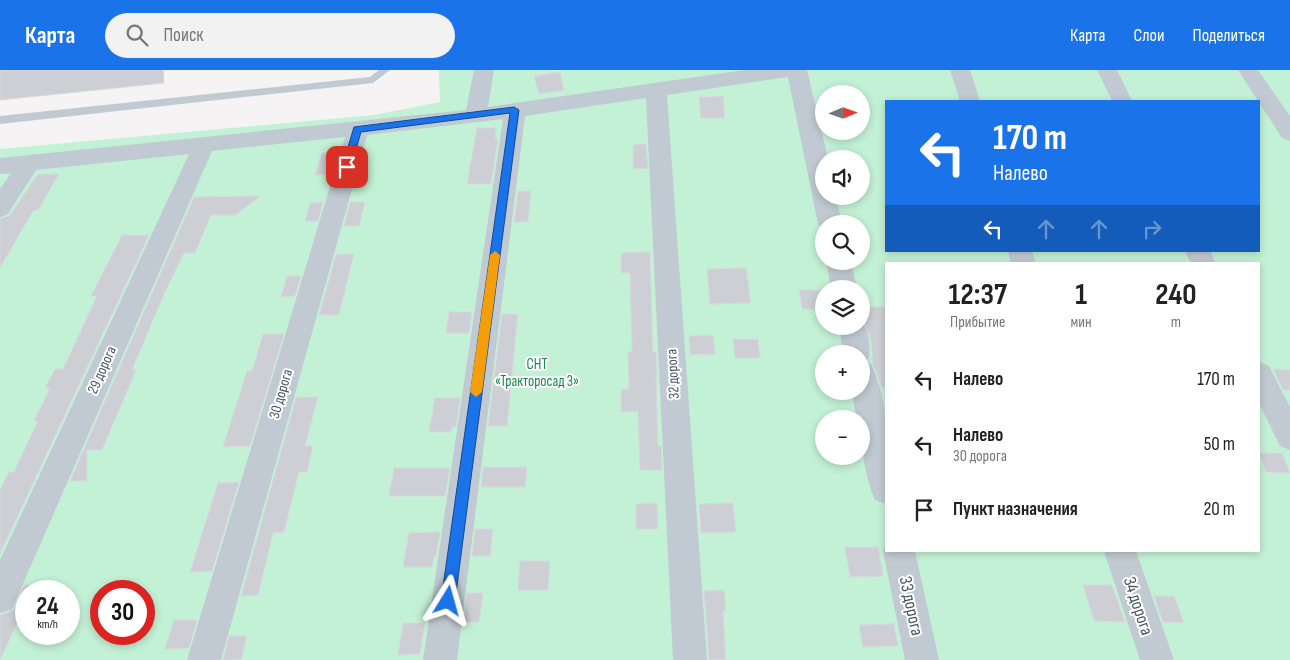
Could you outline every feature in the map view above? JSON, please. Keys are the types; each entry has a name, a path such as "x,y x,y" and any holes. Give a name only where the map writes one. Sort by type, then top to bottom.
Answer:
{"street":[{"path":"0,166 204,143 476,116 672,81 791,70"},
{"path":"797,70 815,153"},
{"path":"960,70 970,100"},
{"path":"1107,70 1122,100"},
{"path":"1248,70 1290,133"},
{"path":"476,116 483,71"},
{"name":"32 дорога","path":"672,81 690,660"},
{"path":"440,660 514,110"},
{"name":"30 дорога","path":"204,660 358,129"},
{"name":"29 дорога","path":"0,598 204,143"},
{"path":"0,208 30,162"},
{"path":"1260,376 1290,437"},
{"path":"867,400 885,485"},
{"name":"33 дорога","path":"899,552 922,660"},
{"name":"34 дорога","path":"1120,552 1157,660"}],"lane":[{"path":"0,120 373,80 385,70"}],"green space":[{"name":"СНТ «Тракторосад 3»","path":"439,70 1290,70 1290,660 0,660 0,149 374,115 440,102"}],"building":[{"path":"0,70 163,70 164,83 0,100"},
{"path":"560,72 564,90 539,94 534,76"},
{"path":"723,96 725,118 701,118 699,97"},
{"path":"477,128 496,128 495,139 498,139 491,184 467,184"},
{"path":"646,144 648,168 633,169 633,145"},
{"path":"338,152 332,174 315,175 322,153"},
{"path":"38,174 59,174 38,210 33,211 0,268 0,219 10,215"},
{"path":"518,191 531,191 528,222 514,222"},
{"path":"260,196 236,215 211,215 195,253 184,253 164,294 132,370 136,370 102,450 87,450 87,481 70,481 194,197"},
{"path":"323,202 318,221 305,221 310,203"},
{"path":"350,202 365,202 359,226 344,226"},
{"path":"122,235 149,235 0,554 0,490 9,472 14,472 38,421 34,421 50,388 45,388 55,369 63,369 97,296 91,296"},
{"path":"650,252 653,352 656,352 657,376 658,446 661,446 662,470 640,470 638,411 621,412 621,389 629,389 628,352 632,352 630,273 621,273 621,253"},
{"path":"354,254 339,315 319,315 336,255"},
{"path":"746,268 751,303 710,304 707,269"},
{"path":"287,276 301,276 295,296 281,297"},
{"path":"799,290 815,290 815,309 802,309"},
{"path":"870,307 885,307 885,387 882,388 873,364 869,335"},
{"path":"449,312 472,312 469,333 446,333"},
{"path":"502,314 518,314 507,426 488,426"},
{"path":"263,334 284,334 250,446 223,447 247,371 252,371"},
{"path":"713,335 715,354 690,355 689,336"},
{"path":"733,339 758,339 760,358 735,358"},
{"path":"1273,369 1290,370 1290,390 1283,390"},
{"path":"296,397 318,397 305,446 313,446 307,472 299,472 284,532 273,533 258,595 241,596"},
{"path":"435,398 460,398 456,427 452,427 451,432 429,432"},
{"path":"1260,453 1282,453 1290,473 1266,472"},
{"path":"483,467 527,467 525,487 481,487"},
{"path":"394,468 450,468 445,496 389,496"},
{"path":"239,482 212,571 190,572 218,483"},
{"path":"657,503 658,529 636,529 636,504"},
{"path":"733,503 736,532 701,533 699,504"},
{"path":"475,529 493,529 490,556 472,556"},
{"path":"440,532 432,567 403,567 409,533"},
{"path":"845,547 878,547 883,576 850,577"},
{"path":"520,561 550,561 548,590 518,590"},
{"path":"1083,585 1112,585 1125,622 1094,621"},
{"path":"724,590 726,611 723,611 726,660 709,660 704,591"},
{"path":"467,593 483,593 479,622 464,622"},
{"path":"1154,596 1174,596 1184,623 1163,622"},
{"path":"15,608 15,628 0,660 0,615 14,610"},
{"path":"174,620 197,620 189,648 165,649"},
{"path":"403,623 425,623 420,654 398,655"},
{"path":"894,624 898,646 863,647 859,625"},
{"path":"229,636 247,636 241,660 223,660"}],"slow traffic":[{"path":"476,392 495,255"}],"route":[{"path":"347,167 358,129 514,110 448,601"}]}
